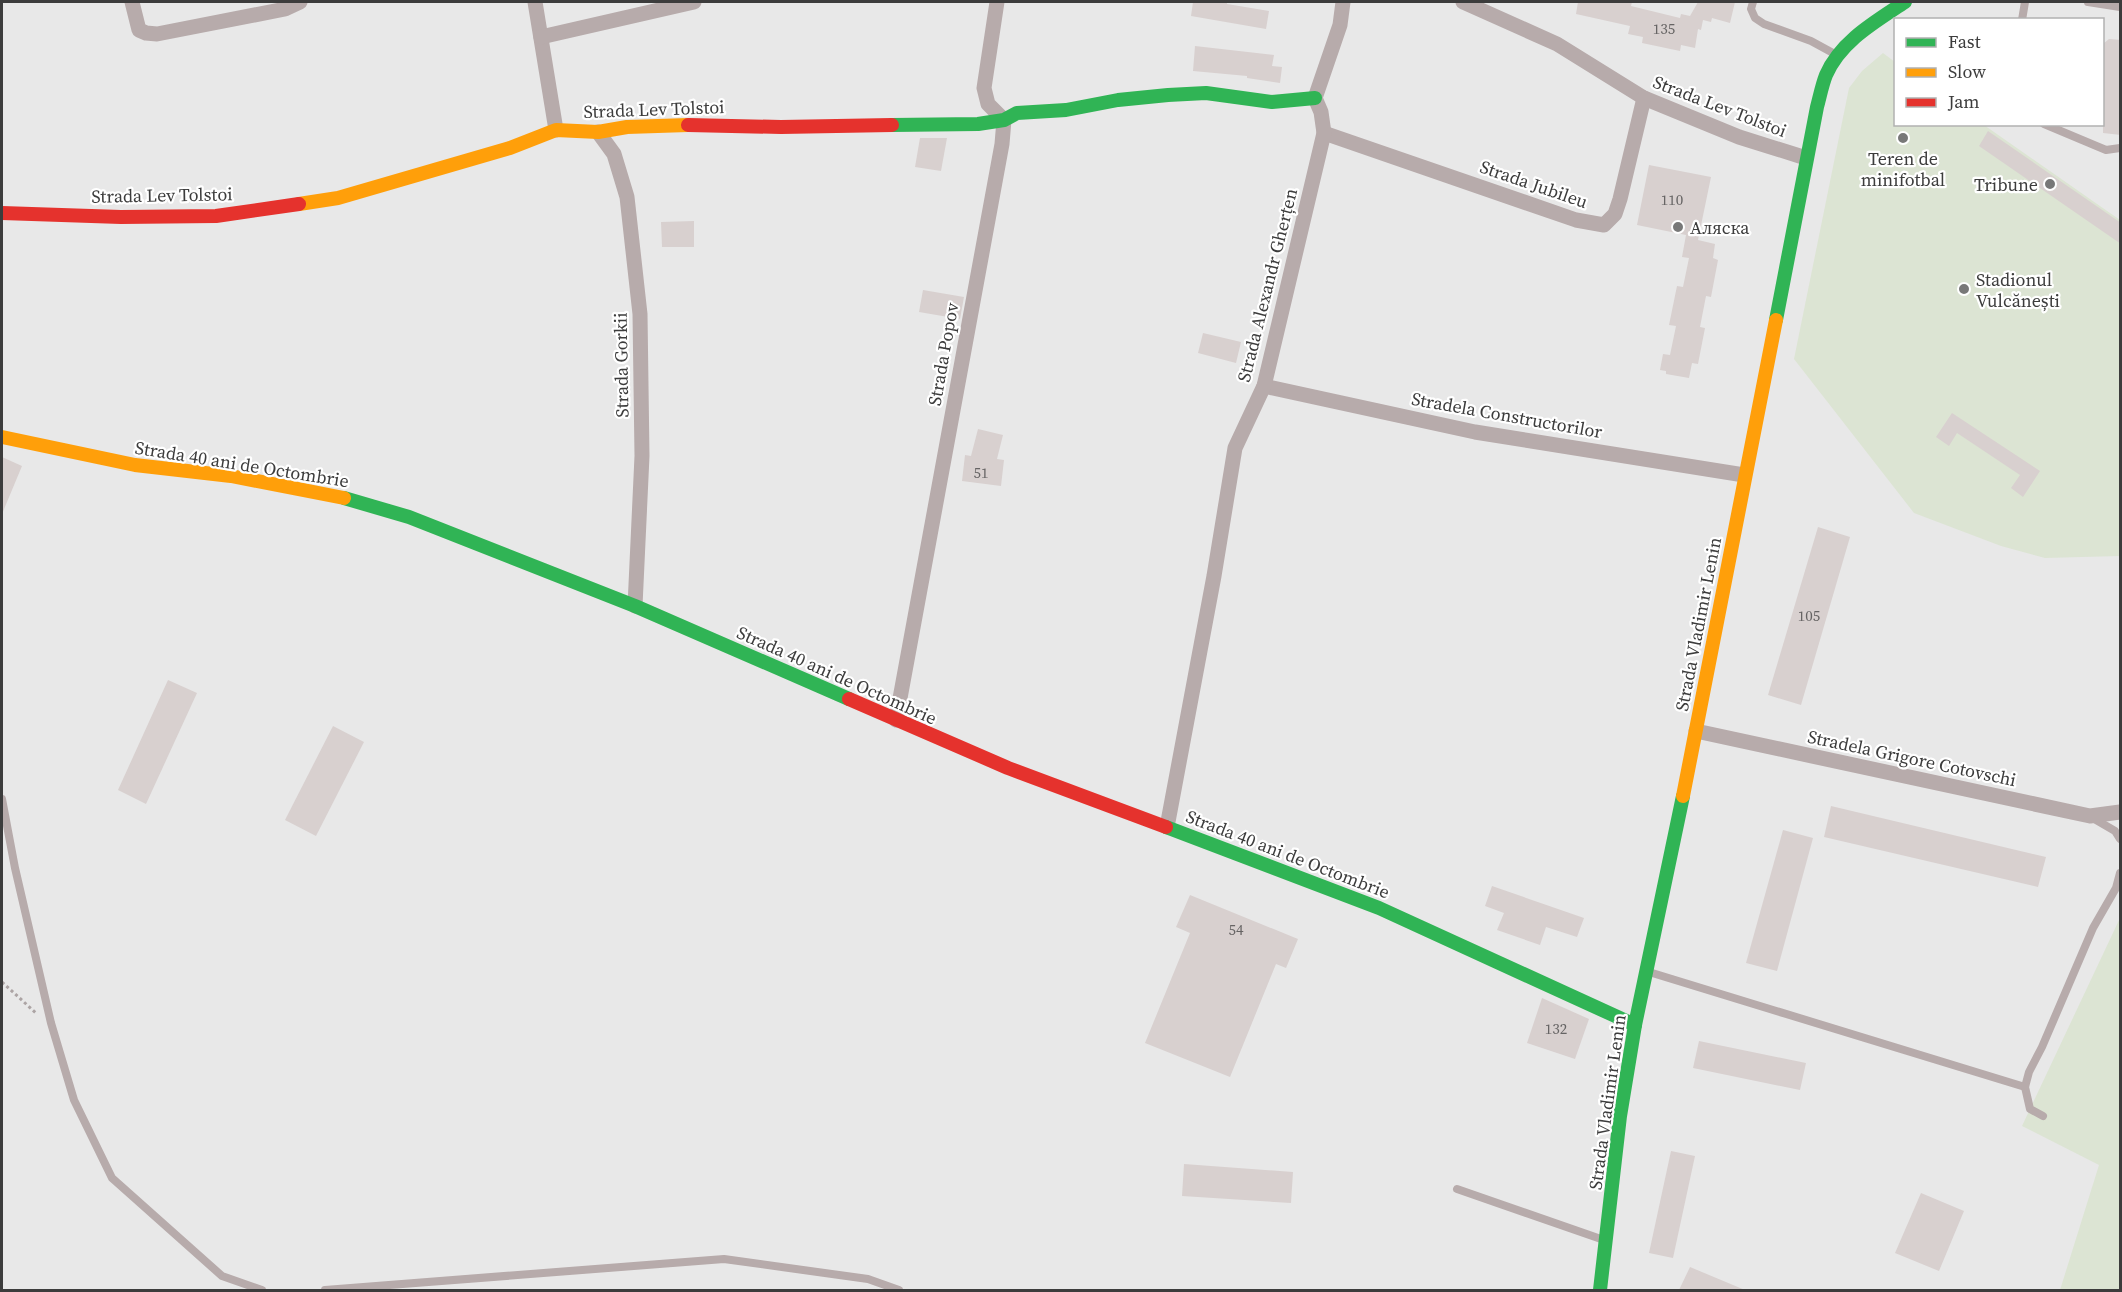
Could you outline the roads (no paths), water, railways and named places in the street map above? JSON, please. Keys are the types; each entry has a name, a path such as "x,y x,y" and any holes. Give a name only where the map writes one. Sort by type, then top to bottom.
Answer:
{"street":[{"path":"132,2 139,30 157,34 285,9 300,2"},
{"path":"535,2 556,130"},
{"path":"541,38 694,2"},
{"path":"997,2 984,88 988,104 1004,120"},
{"path":"1315,98 1340,25 1343,2"},
{"name":"Strada Lev Tolstoi","path":"1463,2 1557,44 1644,98 1739,137 1806,158"},
{"name":"Strada Vladimir Lenin","path":"1600,1290 1620,1116 1635,1025 1696,731 1806,158 1826,75 1837,56 1849,42 1905,2"},
{"name":"Strada Lev Tolstoi","path":"2,213 121,218 216,216 271,209 338,198 510,148 556,130 597,132 659,126 978,124 1004,120 1017,113 1066,110 1118,100 1168,95 1206,93 1272,102 1315,98"},
{"name":"Strada Alexandr Gherțen","path":"1167,827 1214,576 1235,448 1264,386 1324,133 1321,112 1315,98"},
{"name":"Strada Jubileu","path":"1324,133 1576,220 1604,225 1615,214 1620,199 1644,98"},
{"name":"Strada Popov","path":"896,720 1002,144 1004,120"},
{"name":"Strada Gorkii","path":"597,132 614,154 627,197 640,314 642,456 635,606"},
{"name":"Stradela Constructorilor","path":"1264,386 1475,432 1744,475"},
{"name":"Strada 40 ani de Octombrie","path":"2,437 135,465 231,476 350,499 434,527 635,606 1008,768 1379,908 1635,1025"},
{"name":"Stradela Grigore Cotovschi","path":"1696,731 2090,816 2121,812"}],"lane":[{"path":"1753,2 1751,9 1755,18 1764,24 1811,41 1837,56"},
{"path":"2022,18 2025,2"},
{"path":"2088,2 2121,7"},
{"path":"2049,126 2106,150 2121,148"},
{"path":"2,799 15,868 51,1023 75,1100 112,1178 222,1276 262,1290"},
{"path":"2090,816 2115,831 2121,839"},
{"path":"2043,1116 2030,1109 2025,1088 2029,1072 2093,928 2116,888 2121,873"},
{"path":"1647,972 2025,1088"},
{"path":"1457,1189 1606,1240"},
{"path":"325,1290 724,1259 868,1279 899,1290"}],"place":[{"name":"Teren de minifotbal","path":"1903,138"},
{"name":"Tribune","path":"2050,184"},
{"name":"Аляска","path":"1678,227"},
{"name":"Stadionul Vulcănești","path":"1964,289"}]}
